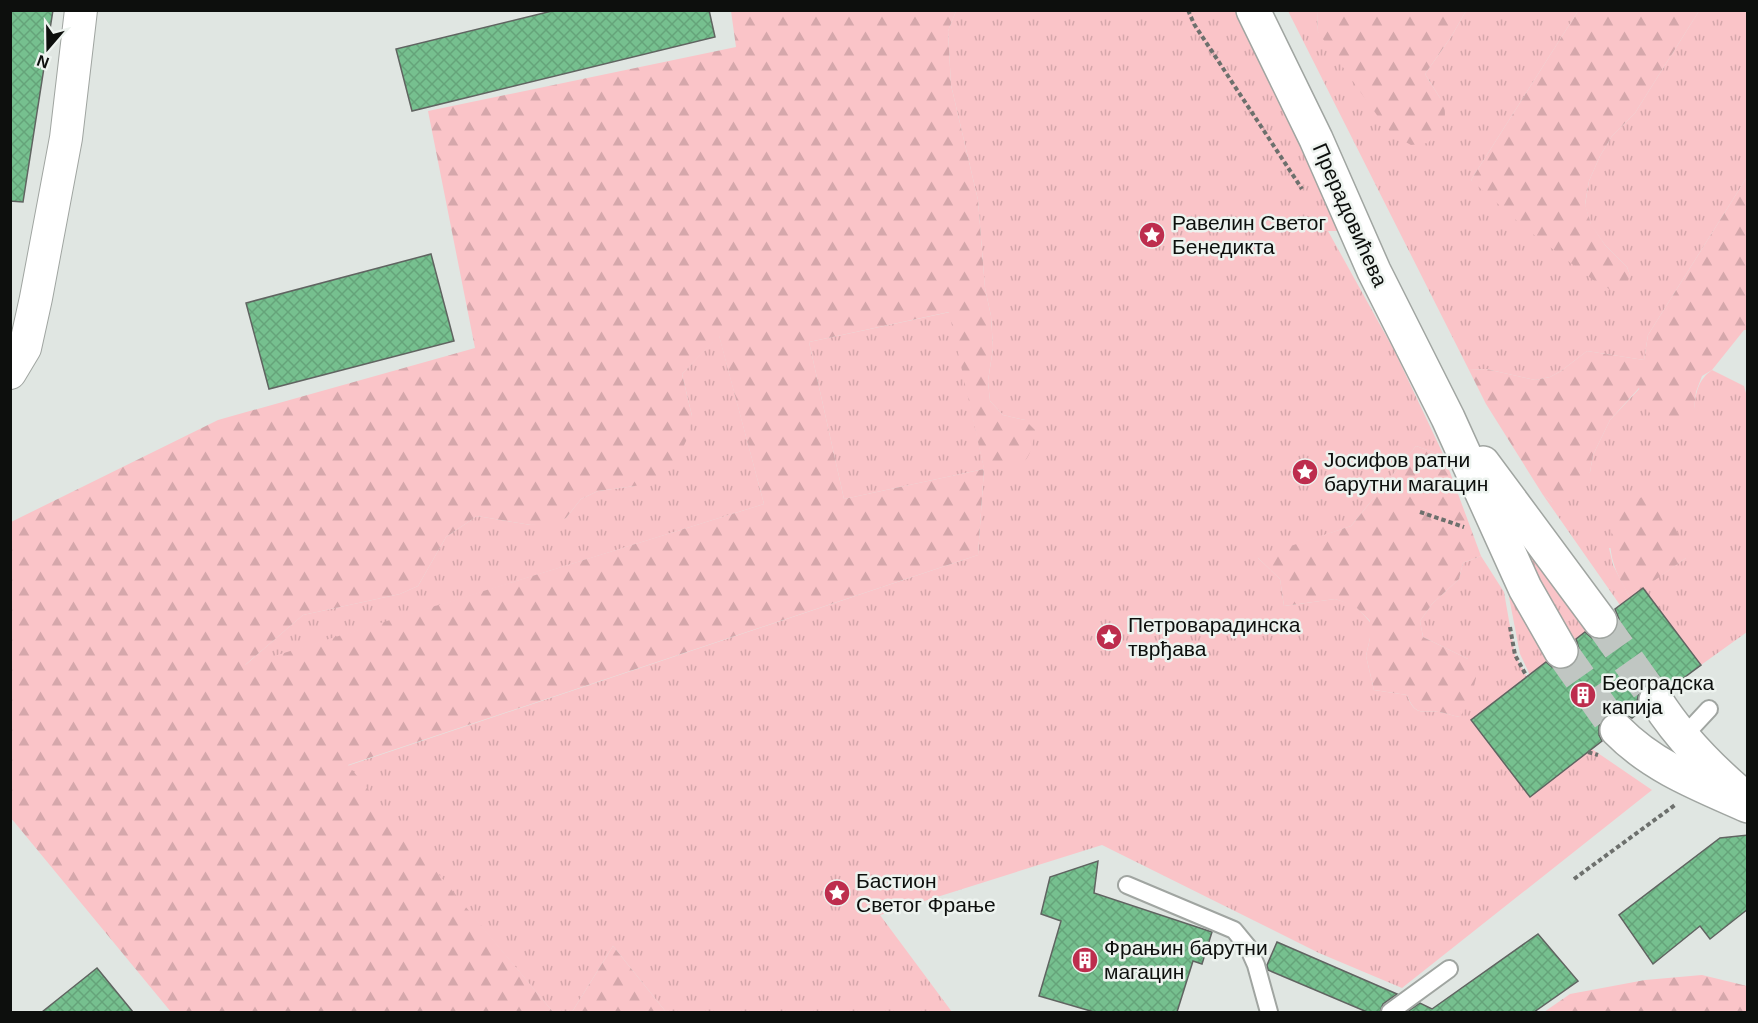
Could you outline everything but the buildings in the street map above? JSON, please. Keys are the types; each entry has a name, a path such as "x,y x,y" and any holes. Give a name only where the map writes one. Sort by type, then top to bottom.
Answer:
{"main road":[{"name":"Прерадовићева","path":"1253,10 1316,139 1374,271 1448,418 1525,588 1560,651"},
{"name":"Прерадовићева","path":"1448,418 1600,621"},
{"path":"1656,700 1683,737 1748,801"},
{"path":"1617,730 1635,747 1660,765 1748,806"}],"street":[{"path":"10,373 25,348 36,298 66,138 81,10"}],"lane":[{"path":"1683,737 1709,709"},
{"path":"1127,885 1234,930 1248,947 1256,965 1269,1012"},
{"path":"1390,1012 1449,969"}],"path":[{"path":"1420,512 1471,529"},
{"path":"1574,879 1678,803"}],"green space":[{"path":"1236,10 1345,231 1328,231 1394,350 1444,456 1416,446 1351,526 1258,558 1280,579 1284,606 1335,599 1355,605 1370,622 1370,638 1366,656 1374,690 1407,695 1416,710 1460,717 1468,659 1423,637 1420,621 1432,604 1459,579 1463,563 1481,556 1504,592 1515,655 1527,677 1471,721 1530,797 1592,749 1652,790 1402,988 1319,953 1102,845 880,915 952,1012 666,1012 613,946 572,1012 553,1012 347,766 978,555 984,469 844,499 809,342 950,312 984,468 1025,420 1003,415 990,401 988,381 993,348 991,316 985,288 978,200 951,85 948,31 956,11"},
{"path":"731,11 956,11 948,31 951,85 978,200 985,288 991,316 993,348 988,381 990,401 1003,415 1025,420 1035,430 1030,453 1021,464 984,469 978,555 348,765 553,1012 171,1012 11,818 11,522 218,420 475,348 428,111 736,47","holes":["949,312 984,469 844,499 809,342","719,336 764,504 245,665 303,615 400,594 418,586 446,537 477,516 531,525 551,524 566,518 581,499 598,491 635,486 655,480 676,462 688,437 692,416 682,374"]},
{"path":"1288,11 1317,11 1318,32 1440,98 1425,74 1466,11 1578,11 1471,180 1630,275 1627,267 1605,245 1591,225 1585,205 1589,181 1600,156 1612,136 1635,113 1699,11 1747,11 1747,177 1648,335 1644,360 1587,351 1561,371 1550,377 1535,380 1486,369 1469,370"},
{"path":"1317,11 1466,11 1425,74 1442,101 1445,116 1443,124 1428,143 1411,145 1393,135 1318,32"},
{"path":"1578,11 1699,11 1635,113 1612,136 1589,181 1585,204 1591,224 1605,245 1627,267 1630,275 1621,290 1611,290 1593,280 1525,228 1471,180"},
{"path":"1747,177 1747,330 1744,330 1712,370 1702,376 1696,392 1694,409 1688,419 1680,425 1666,426 1651,416 1639,388 1610,420 1593,455 1590,472 1572,499 1560,504 1552,502 1543,495 1486,404 1469,370 1486,369 1535,380 1550,377 1561,371 1587,351 1644,360 1648,335"},
{"path":"719,335 764,504 244,666 303,615 400,594 418,586 446,537 477,516 531,525 566,518 581,499 598,491 635,486 692,416 682,374"},
{"path":"1712,370 1744,386 1748,400 1747,632 1701,665 1643,588 1686,558 1609,548 1613,565 1630,598 1620,605 1543,495 1552,502 1590,472 1593,455 1610,420 1640,388 1694,409 1698,387"},
{"path":"1416,446 1444,456 1481,556 1463,563 1459,579 1432,604 1420,621 1423,637 1468,659 1476,678 1471,698 1460,717 1416,710 1407,695 1374,690 1366,656 1370,638 1370,621 1355,606 1335,599 1284,606 1280,579 1257,557 1351,526"},
{"path":"1663,490 1686,558 1630,598 1613,562 1610,543 1612,533 1618,514 1624,507"},
{"path":"1514,534 1594,625 1569,645"},
{"path":"1511,591 1557,654 1530,675 1520,654 1509,597"},
{"path":"613,946 666,1012 572,1012"},
{"path":"1702,975 1747,986 1747,1012 1544,1012 1570,994 1645,980"}],"tunnel":[{"path":"1600,621 1656,700"},
{"path":"1561,651 1617,730"}],"place":[{"name":"Равелин Светог Бенедикта","path":"1152,235"},
{"name":"Јосифов ратни барутни магацин","path":"1305,472"},
{"name":"Петроварадинска тврђава","path":"1109,637"},
{"name":"Београдска капија","path":"1583,695"},
{"name":"Бастион Светог Фрање","path":"837,893"},
{"name":"Фрањин барутни магацин","path":"1085,960"}]}
